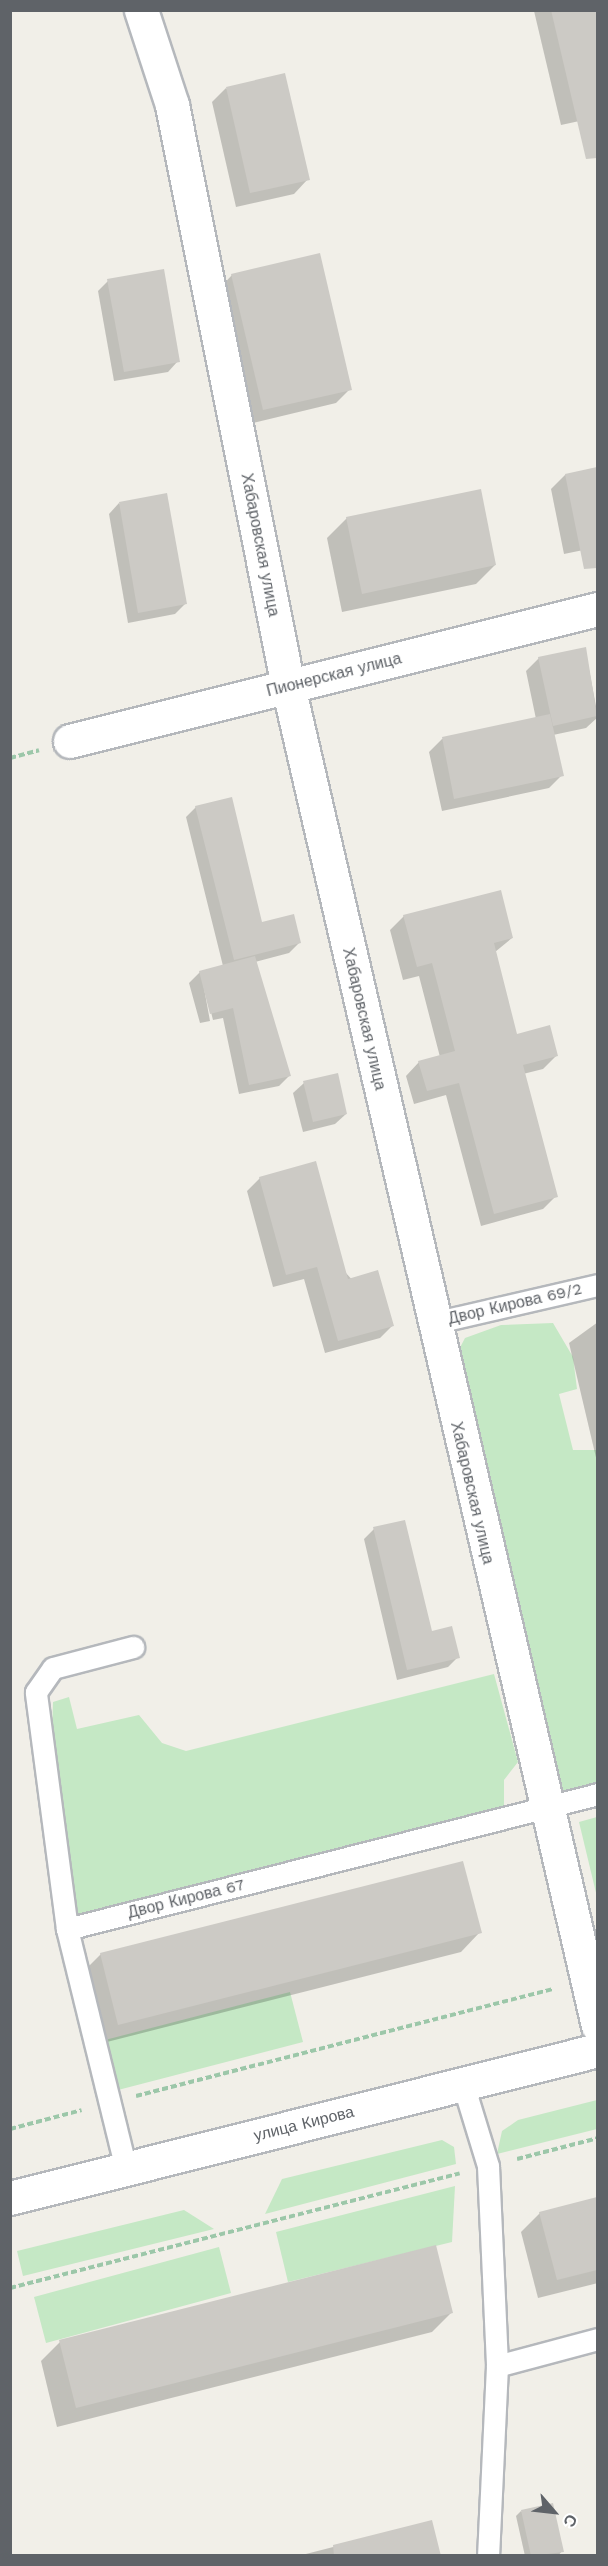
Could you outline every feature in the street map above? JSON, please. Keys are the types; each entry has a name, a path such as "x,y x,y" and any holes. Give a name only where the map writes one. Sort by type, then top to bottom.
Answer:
{"street":[{"name":"Хабаровская улица","path":"141,10 172,105 288,686 543,1806 597,2026"},
{"name":"Пионерская улица","path":"69,741 597,609"},
{"name":"улица Кирова","path":"10,2198 597,2050"}],"lane":[{"name":"Двор Кирова 69/2","path":"433,1323 597,1285"},
{"path":"126,2169 67,1929 36,1692 53,1668 133,1647"},
{"path":"543,1806 597,1794"},
{"name":"Двор Кирова 67","path":"67,1929 543,1806"},
{"path":"463,2084 488,2166 497,2366 488,2556"},
{"path":"497,2366 597,2339"}],"path":[{"path":"10,2129 587,1981"},
{"path":"10,2288 597,2138"}],"green space":[{"path":"553,1323 573,1357 577,1389 559,1394 573,1450 597,1450 597,1784 553,1795 454,1359 465,1338 501,1325"},
{"path":"494,1674 518,1762 504,1780 504,1806 74,1915 52,1733 53,1702 69,1697 77,1729 139,1715 162,1743 186,1751"},
{"path":"598,1817 597,1897 579,1822"},
{"path":"290,1992 303,2042 118,2090 105,2040"},
{"path":"597,2100 597,2129 497,2154 502,2131 518,2120"},
{"path":"442,2140 454,2147 456,2164 265,2214 282,2179"},
{"path":"455,2186 452,2242 288,2282 276,2232"},
{"path":"184,2210 214,2229 23,2276 17,2251"},
{"path":"219,2247 231,2293 46,2343 34,2297"}],"building":[{"path":"551,10 597,10 597,158 586,159"},
{"path":"285,73 310,180 250,193 226,87"},
{"path":"320,253 352,390 263,410 231,274"},
{"path":"164,269 180,362 124,372 107,279"},
{"path":"597,467 597,568 584,569 565,474"},
{"path":"481,489 496,565 362,594 346,517"},
{"path":"167,493 187,604 138,613 119,502"},
{"path":"586,647 597,716 553,726 538,657"},
{"path":"550,714 564,776 454,799 442,737"},
{"path":"232,797 262,922 294,914 301,943 234,960 195,806"},
{"path":"501,890 513,938 494,943 517,1034 550,1025 558,1056 523,1065 558,1197 494,1214 459,1083 427,1091 418,1061 455,1051 432,963 417,967 403,915"},
{"path":"255,956 291,1076 249,1085 233,1008 210,1014 199,971"},
{"path":"338,1073 347,1114 313,1122 303,1081"},
{"path":"316,1161 348,1279 378,1270 394,1326 338,1341 317,1267 286,1275 259,1177"},
{"path":"405,1520 432,1631 452,1626 460,1658 407,1670 373,1527"},
{"path":"463,1861 482,1933 118,2025 100,1953"},
{"path":"597,2197 597,2270 557,2280 539,2212"},
{"path":"436,2245 453,2313 76,2408 59,2340"},
{"path":"553,2503 564,2552 531,2556 521,2510"},
{"path":"432,2520 441,2556 334,2556 333,2545"}]}
